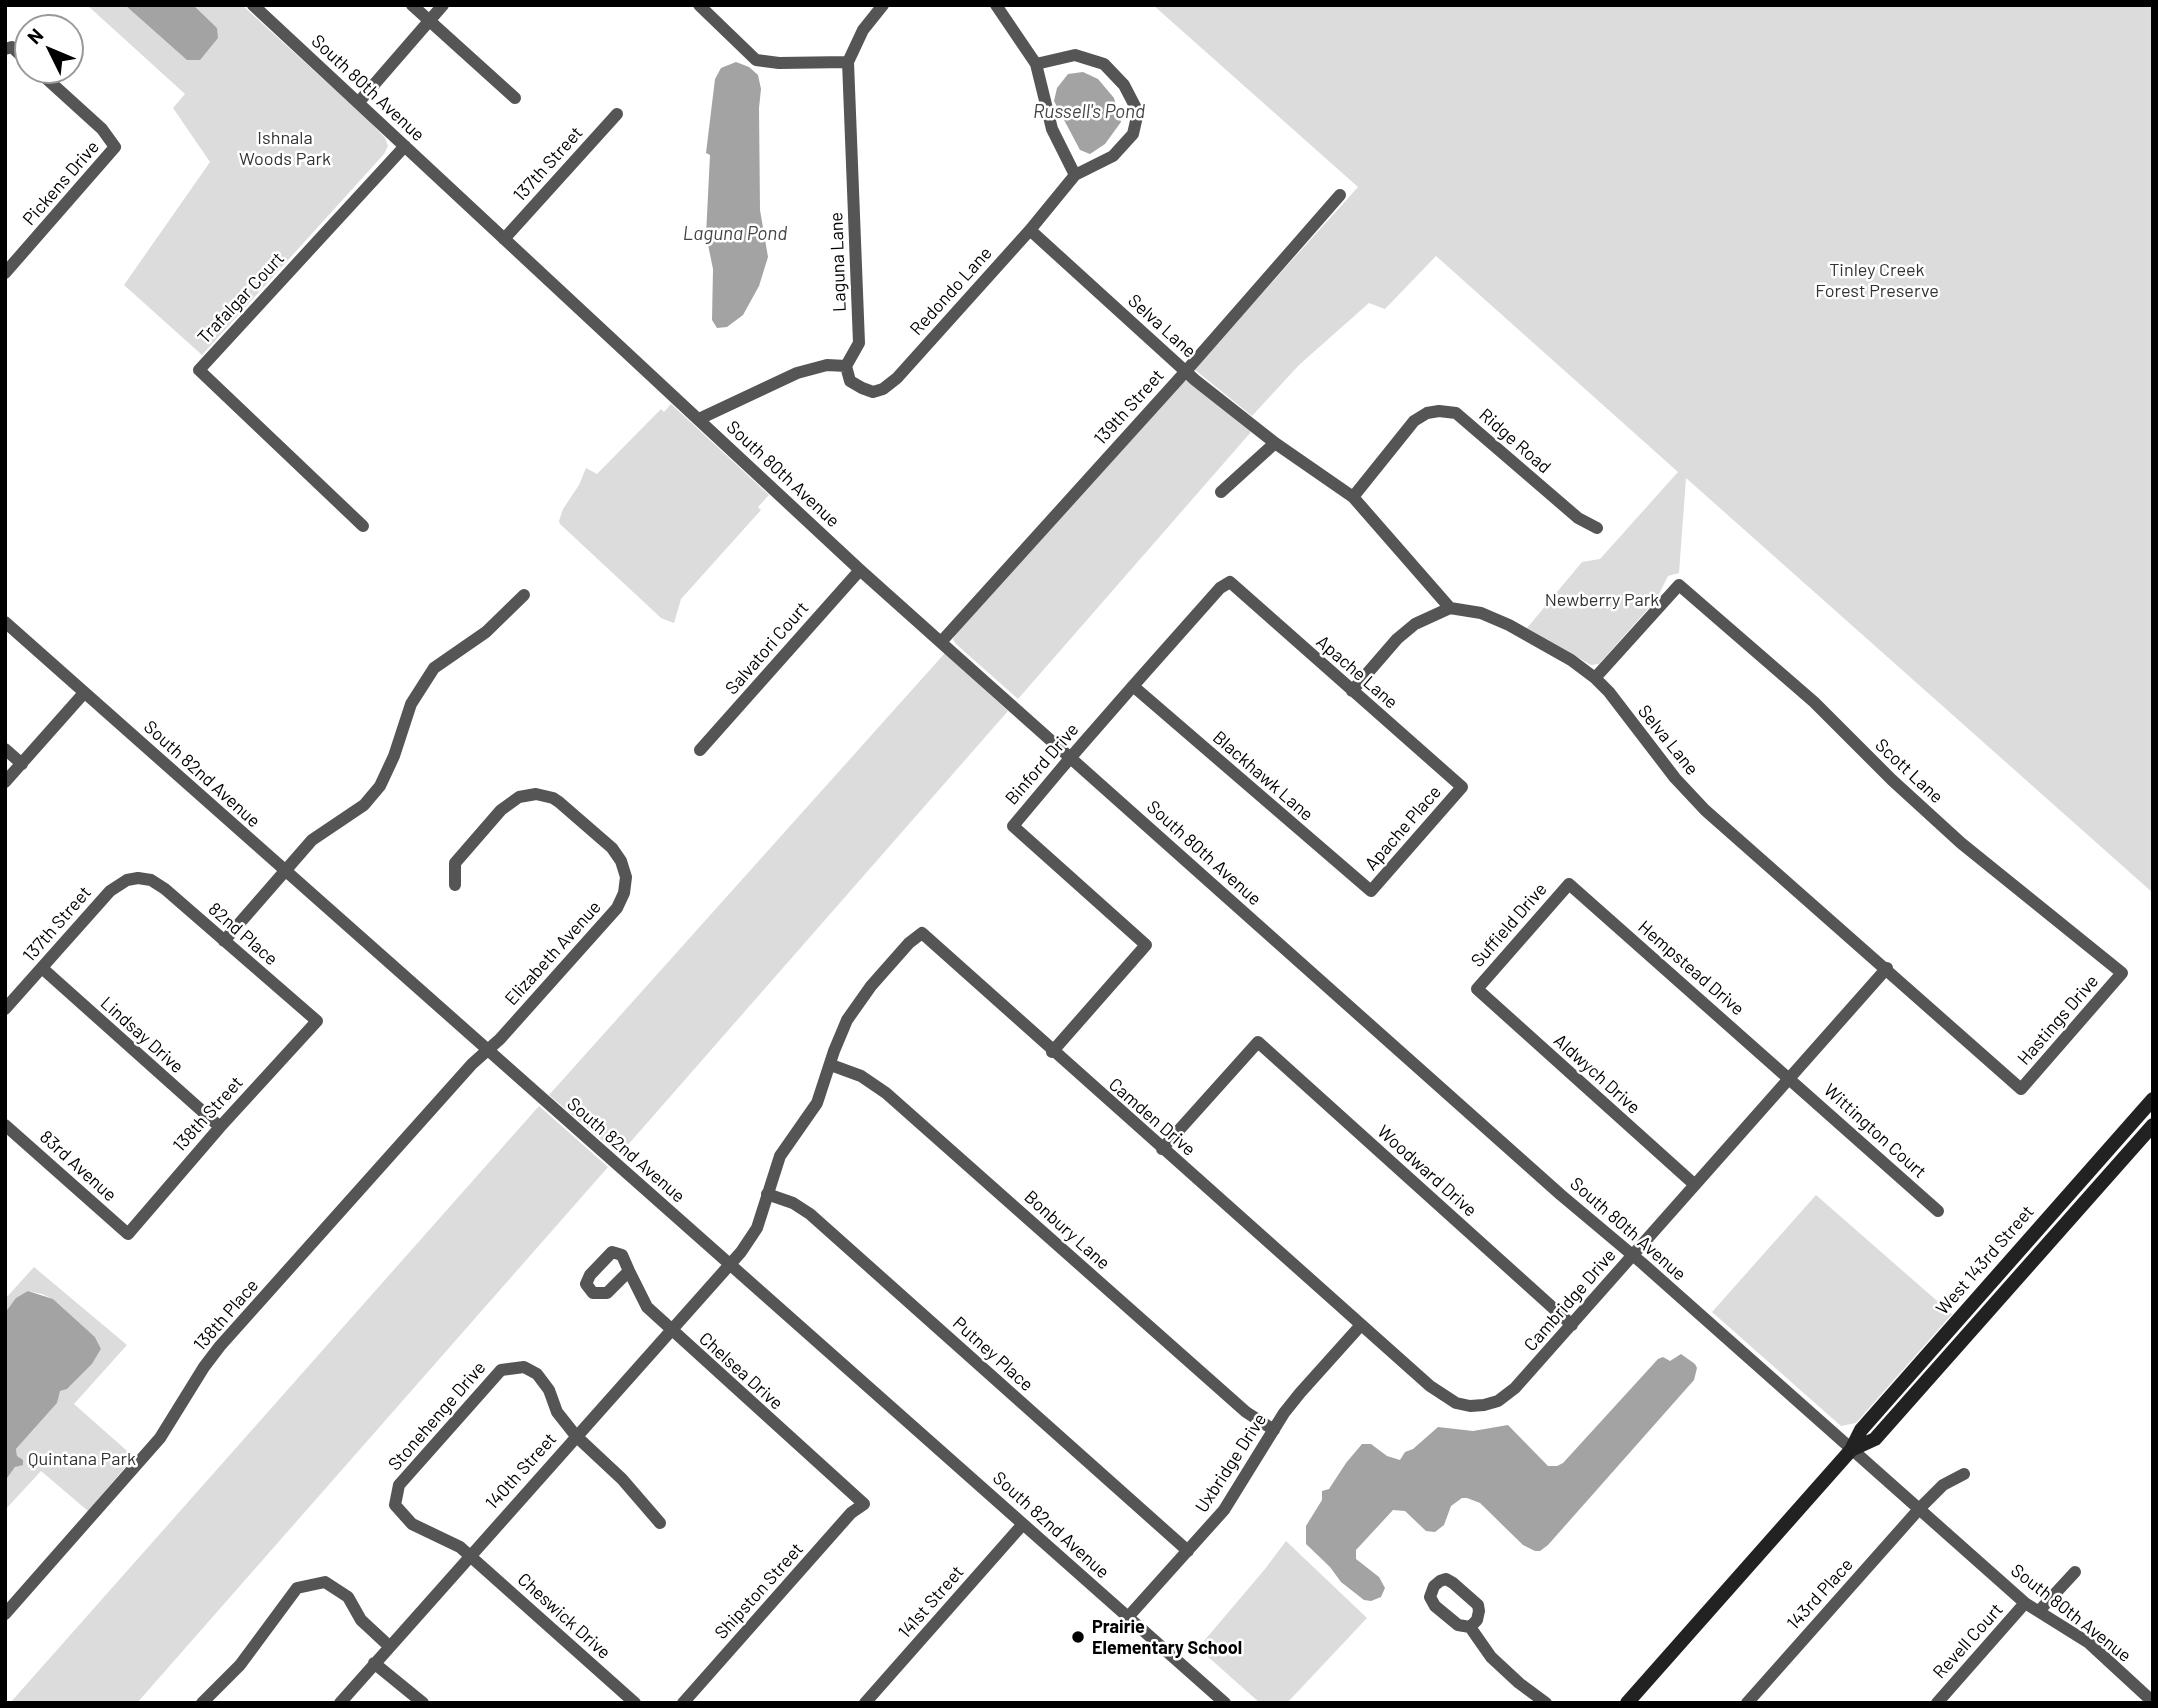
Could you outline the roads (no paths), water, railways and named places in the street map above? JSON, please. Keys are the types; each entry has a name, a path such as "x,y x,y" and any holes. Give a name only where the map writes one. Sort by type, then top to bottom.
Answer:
{"main road":[{"name":"West 143rd Street","path":"1628,1703 1851,1450 1861,1430 2153,1099"},
{"name":"West 143rd Street","path":"1851,1450 1875,1439 2150,1131"}],"street":[{"name":"South 80th Avenue","path":"253,5 860,570 1561,1195 2025,1603 2089,1643 2153,1702"},
{"path":"412,5 515,98"},
{"path":"358,103 443,5"},
{"path":"699,5 756,60 779,63 848,62"},
{"name":"Laguna Lane","path":"846,366 859,343 848,62 863,30 883,5"},
{"path":"996,5 1036,64 1052,129 1075,175"},
{"name":"Redondo Lane","path":"846,366 850,381 873,392 883,389 897,378 1031,230 1075,175 1113,156 1133,134 1138,112 1124,85 1104,64 1074,55 1036,64"},
{"name":"Pickens Drive","path":"5,273 115,147 102,129 52,84"},
{"name":"137th Street","path":"505,239 617,114"},
{"name":"Trafalgar Court","path":"363,526 199,370 405,146"},
{"name":"139th Street","path":"941,642 1186,371 1340,195"},
{"name":"Selva Lane","path":"1031,230 1186,371 1275,443 1353,497 1450,608 1481,613 1508,625 1571,660 1595,678 1609,692 1675,778 1705,810 2021,1089"},
{"path":"699,419 797,373 827,365 846,366"},
{"name":"Ridge Road","path":"1353,497 1414,421 1427,413 1456,413 1578,518 1597,528"},
{"path":"1221,492 1275,443"},
{"name":"Salvatori Court","path":"700,750 860,570"},
{"name":"Binford Drive","path":"1052,1052 1146,945 1013,826 1220,588 1230,582"},
{"name":"Apache Lane","path":"1230,582 1462,787"},
{"name":"Scott Lane","path":"1595,678 1679,585 1814,702 1892,780 1961,843 2122,974"},
{"path":"224,941 312,840 364,805 380,786 394,756 411,704 435,668 486,632 524,595"},
{"path":"1352,691 1397,639 1415,624 1450,608"},
{"name":"South 82nd Avenue","path":"5,622 1225,1703"},
{"name":"Blackhawk Lane","path":"1133,687 1371,891"},
{"path":"5,782 84,693"},
{"path":"5,749 22,764"},
{"name":"Apache Place","path":"1371,891 1462,787"},
{"name":"Elizabeth Avenue","path":"455,885 455,863 509,802 527,795 545,796 559,802 612,848 625,870 624,894 617,908 500,1039 487,1050"},
{"name":"137th Street","path":"5,1009 110,891 127,880 144,878"},
{"name":"82nd Place","path":"144,878 164,889 317,1021"},
{"name":"Suffield Drive","path":"1477,989 1569,884"},
{"name":"Hempstead Drive","path":"1569,884 1789,1078"},
{"name":"Camden Drive","path":"831,1065 840,1036 859,1002 909,943 922,933 1052,1052 1361,1325"},
{"name":"Lindsay Drive","path":"42,968 220,1127"},
{"name":"Cambridge Drive","path":"1361,1325 1435,1391 1456,1403 1471,1406 1498,1401 1515,1388 1572,1325 1886,968"},
{"name":"Hastings Drive","path":"2021,1089 2122,974"},
{"name":"Aldwych Drive","path":"1477,989 1695,1185"},
{"name":"138th Street","path":"128,1234 220,1127 317,1021"},
{"name":"Woodward Drive","path":"1162,1149 1258,1042 1572,1325"},
{"name":"138th Place","path":"5,1614 160,1438 220,1346 487,1050"},
{"path":"730,1265 757,1228 780,1156 817,1103 831,1065"},
{"name":"Bonbury Lane","path":"831,1065 861,1076 886,1093 1246,1412 1274,1430"},
{"name":"Wittington Court","path":"1789,1078 1938,1210"},
{"path":"2132,1123 2150,1131"},
{"name":"83rd Avenue","path":"5,1125 128,1234"},
{"name":"Putney Place","path":"767,1194 793,1203 810,1214 1188,1551"},
{"name":"Chelsea Drive","path":"629,1271 607,1293 593,1293 586,1284 590,1275 612,1252 622,1255 647,1307 864,1504"},
{"name":"140th Street","path":"340,1703 730,1265"},
{"name":"Uxbridge Drive","path":"1128,1617 1224,1510 1300,1393 1361,1325"},
{"name":"Stonehenge Drive","path":"470,1556 460,1547 412,1524 394,1505 399,1485 501,1370 524,1367 537,1374 549,1390 557,1412 576,1436"},
{"path":"576,1436 622,1479 660,1523"},
{"name":"143rd Place","path":"1747,1703 1920,1508 1943,1485 1964,1475"},
{"name":"Shipston Street","path":"683,1703 851,1513 864,1504"},
{"name":"141st Street","path":"865,1703 1023,1524"},
{"name":"Cheswick Drive","path":"470,1556 635,1703"},
{"path":"2039,1611 2075,1572"},
{"path":"1470,1627 1477,1620 1478,1605 1453,1583 1446,1579 1440,1581 1430,1597 1435,1606 1458,1625 1470,1627 1491,1657 1546,1703"},
{"path":"202,1703 240,1665 297,1588 325,1583 348,1597 361,1620 389,1646"},
{"name":"Revell Court","path":"1937,1703 2025,1603"},
{"path":"374,1663 423,1703"}],"water":[{"path":"125,5 193,5 217,28 218,38 200,60 187,60"},
{"name":"Laguna Pond","path":"736,62 749,67 758,75 761,89 760,210 768,257 759,286 743,315 727,327 717,328 712,320 713,269 706,235 710,155 706,153 715,79 721,68"},
{"name":"Russell's Pond","path":"1083,72 1098,79 1114,98 1121,122 1105,144 1090,154 1080,150 1054,101 1057,88 1068,74"},
{"path":"28,1291 53,1299 95,1337 101,1349 92,1364 67,1389 60,1391 57,1403 16,1449 23,1465 15,1467 5,1481 5,1313 16,1298"},
{"path":"1681,1354 1697,1368 1694,1380 1540,1551 1523,1545 1480,1503 1467,1498 1462,1498 1451,1506 1444,1525 1435,1532 1426,1531 1405,1511 1393,1510 1356,1550 1356,1559 1379,1577 1385,1588 1381,1597 1371,1601 1364,1600 1341,1582 1306,1544 1306,1526 1322,1500 1322,1491 1329,1489 1362,1444 1371,1444 1387,1456 1400,1460 1405,1452 1413,1449 1438,1427 1473,1431 1508,1425 1548,1466 1557,1466 1563,1463 1658,1359 1663,1357 1670,1361"}],"place":[{"name":"Prairie Elementary School","path":"1078,1637"}],"park label":[{"name":"Ishnala Woods Park","path":"285,148"},
{"name":"Tinley Creek Forest Preserve","path":"1877,280"},
{"name":"Newberry Park","path":"1602,600"},
{"name":"Quintana Park","path":"82,1459"}]}
